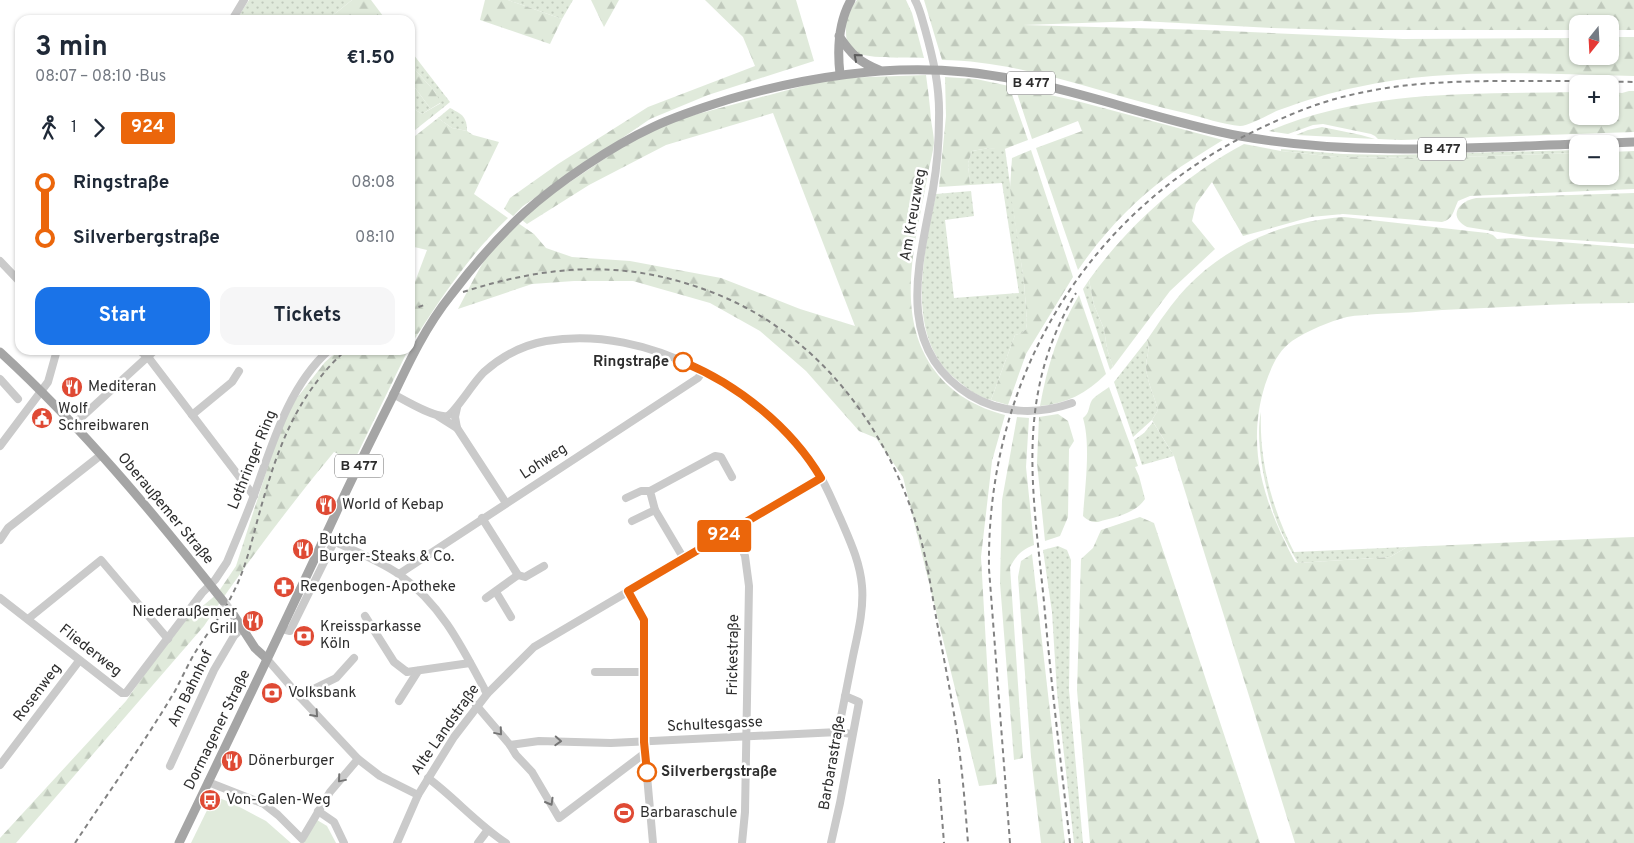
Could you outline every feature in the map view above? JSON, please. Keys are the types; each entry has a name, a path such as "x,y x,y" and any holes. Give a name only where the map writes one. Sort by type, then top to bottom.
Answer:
{"main road":[{"path":"840,74 838,36 845,12 851,0"},
{"path":"838,36 855,57 864,64 882,71"},
{"name":"B 477","path":"840,74 928,70 990,75 1072,93 1210,130 1270,141 1306,145 1387,150 1569,144"},
{"name":"Dormagener Straße","path":"415,351 448,298 502,235 526,211 590,164 653,127 697,109 774,86 840,74"},
{"path":"1619,143 1634,142"},
{"name":"Oberaußemer Straße","path":"0,352 42,391 101,455 223,601"},
{"name":"Dormagener Straße","path":"179,843 282,630 324,537 413,355"},
{"path":"233,614 255,648 267,659"}],"street":[{"path":"235,15 244,0"},
{"name":"Am Kreuzweg","path":"915,0 929,43 937,84 940,119 936,173 919,261 917,283 917,310 926,347 934,361 953,383 991,405 1021,411 1052,409 1072,403"},
{"path":"0,261 15,277"},
{"path":"438,416 452,414 476,381 490,367 504,357 525,347 548,341 581,339 633,345 670,356 703,371 736,391 776,424 794,443 821,478"},
{"path":"0,446 42,391 51,373 56,355"},
{"path":"145,355 254,496"},
{"name":"Lothringer Ring","path":"210,584 215,580 227,562 279,427 292,400 323,355"},
{"path":"73,425 148,357"},
{"path":"192,415 232,382 239,371"},
{"name":"Lohweg","path":"398,574 698,378 703,371"},
{"path":"0,379 18,399"},
{"path":"394,394 438,416 457,428 506,504"},
{"path":"457,407 457,428"},
{"path":"0,540 8,528 101,455"},
{"path":"626,498 641,491 650,491 715,456 721,458 732,477"},
{"name":"Alte Landstraße","path":"397,843 418,795 476,705 517,663 543,641 821,478"},
{"name":"Barbarastraße","path":"821,478 856,557 862,586 859,628 838,732"},
{"path":"650,491 655,510 684,559"},
{"path":"632,521 655,510"},
{"path":"482,518 518,575 525,578 544,566"},
{"name":"Frickestraße","path":"734,530 745,556 749,586 742,843"},
{"path":"324,537 398,574 424,596 450,627 487,694"},
{"name":"Dormagener Straße","path":"282,630 290,631 334,542"},
{"path":"28,620 100,560 168,639"},
{"path":"486,598 518,575"},
{"name":"Fliederweg","path":"0,598 122,693 126,693 210,584"},
{"path":"628,591 644,620 644,742 654,843"},
{"path":"496,592 511,617"},
{"path":"365,616 380,647 407,672 470,664"},
{"name":"Am Bahnhof","path":"170,766 214,670 234,636 242,628"},
{"path":"299,696 336,678 354,658"},
{"path":"267,659 358,759 382,777 418,795"},
{"name":"Rosenweg","path":"0,765 80,661"},
{"path":"399,701 418,671"},
{"path":"595,672 644,672"},
{"name":"Barbarastraße","path":"831,843 858,702 845,696"},
{"path":"476,705 532,772 559,818 645,753"},
{"name":"Schultesgasse","path":"510,745 539,741 599,744 838,732 852,734"},
{"path":"208,782 264,804 302,839 330,792 358,759"},
{"path":"428,778 487,831 506,843"},
{"path":"318,811 334,822 343,840"},
{"path":"478,843 487,831"}],"green space":[{"path":"249,0 352,0 333,15 239,15"},
{"path":"352,0 371,0 382,15 333,15"},
{"path":"485,0 508,0 562,19 550,44 480,20"},
{"path":"508,0 573,0 562,19"},
{"path":"591,0 619,0 604,27"},
{"path":"705,0 796,0 814,61 708,95 650,119 523,206 513,216 504,209 510,198 558,164 648,107 755,66 743,37"},
{"path":"857,0 906,0 912,13 924,58 875,57 852,50 847,39 846,23 850,11"},
{"path":"924,0 1634,0 1634,30 1619,30 1619,15 1569,15 1569,30 1341,30 1141,21 1023,25 1205,30 1403,39 1569,38 1569,65 1619,65 1619,37 1634,37 1634,76 1496,73 1461,74 1392,81 1318,97 1240,126 1220,123 1155,106 1034,72 1004,66 942,60"},
{"path":"415,56 450,102 444,107 440,103 422,114 415,110 415,88 430,108 436,93 415,70"},
{"path":"415,70 436,93 440,102 430,108 415,88"},
{"path":"926,75 934,143 918,223 911,275 914,325 922,349 935,371 949,387 975,404 1005,415 992,461 981,557 990,716 997,784 979,786 903,477 876,438 859,431 806,371 760,331 710,303 633,281 574,281 532,284 458,309 490,251 515,221 534,234 546,248 572,257 630,261 721,278 800,309 855,326 773,113 666,145 589,185 527,224 518,217 653,126 814,83 841,78"},
{"path":"945,77 976,79 1009,86 1028,140 1002,150 989,148 972,151 968,163 970,185 939,187 946,116"},
{"path":"1015,87 1077,101 1223,140 1174,171 1143,196 1108,231 1078,270 1036,148 1082,131 1078,121 1032,139"},
{"path":"1634,91 1634,132 1401,140 1378,139 1371,134 1323,124 1313,125 1288,134 1269,131 1306,117 1344,107 1421,96 1499,93 1569,92 1569,125 1619,125 1619,93"},
{"path":"441,103 444,107 415,130 415,110 422,114"},
{"path":"450,108 463,116 467,131 452,128 438,118"},
{"path":"438,118 452,128 499,142 474,194 508,218 480,247 443,295 415,338 415,282 427,250 415,247 415,136"},
{"path":"1322,127 1361,135 1375,139 1296,135"},
{"path":"1244,144 1281,151 1336,157 1429,158 1569,153 1569,185 1619,185 1619,152 1634,151 1634,189 1470,196 1458,201 1451,217 1442,222 1343,214 1311,217 1243,236 1212,182 1196,204 1192,221 1215,249 1170,291 1113,367 1107,349 1104,329 1094,305 1089,280 1122,240 1159,203 1179,186"},
{"path":"989,148 1005,149 1024,282 1027,323 1026,329 1022,333 1015,335 991,400 977,395 966,387 941,363 930,342 924,318 922,294 923,268 936,194 971,191 974,216 945,220 954,298 1019,293 1002,183 970,185 968,163 972,151"},
{"path":"1281,149 1343,154 1391,155 1569,150 1569,153 1429,158 1336,157 1281,151"},
{"path":"1031,150 1073,277 1026,354 1008,405 991,400 1015,335 1022,333 1026,329 1027,323 1024,282 1010,188 1012,158"},
{"path":"1634,193 1634,244 1529,237 1467,227 1461,223 1457,214 1460,206 1476,198"},
{"path":"1344,217 1487,233 1497,239 1511,238 1634,248 1634,303 1538,305 1359,315 1340,319 1312,330 1287,345 1275,361 1265,385 1259,409 1257,432 1261,476 1267,498 1284,541 1295,562 1298,563 1390,557 1407,547 1634,537 1634,843 1295,843 1174,456 1152,420 1158,410 1147,373 1146,364 1149,346 1147,340 1186,288 1202,272 1239,247 1279,230 1300,224"},
{"path":"1089,280 1094,305 1104,329 1107,349 1113,367 1110,370 1083,289"},
{"path":"1079,295 1106,374 1091,387 1076,396 1059,403 1040,406 1055,348 1065,321"},
{"path":"1147,340 1149,346 1146,364 1147,373 1158,410 1152,420 1133,437 1114,382"},
{"path":"333,355 406,355 354,461 334,452 267,537 204,626 16,843 0,843 0,838 126,701 167,642 187,619 217,594 236,566 279,432 293,403 325,362"},
{"path":"1109,387 1138,466 1135,467 1145,499 1130,512 1094,522 1083,516 1087,441 1083,418 1088,412 1092,400"},
{"path":"1261,412 1262,449 1268,484 1279,519 1294,552 1407,547 1390,557 1298,563 1280,529 1266,488 1259,439"},
{"path":"1058,414 1068,421 1074,441 1069,449 1068,517 1060,536 1045,541 1037,463 1039,417"},
{"path":"1017,417 1029,418 1026,467 1034,545 1019,554 1010,567 1023,758 1014,760 1000,583 1002,500"},
{"path":"1153,422 1174,456 1142,465 1134,440 1144,433"},
{"path":"1140,517 1154,523 1260,843 1090,843 1077,690 1081,559 1093,548 1101,530"},
{"path":"1058,546 1067,550 1071,560 1069,690 1083,843 1074,843 1057,692 1052,612 1043,550"},
{"path":"1032,554 1065,843 1041,843 1031,757 1018,577 1021,561"},
{"path":"214,796 266,821 291,843 191,843"},
{"path":"317,820 327,826 336,843 300,843"}],"tunnel":[{"path":"223,601 233,614"}],"railway":[{"path":"1010,843 989,569 993,498 1006,430 1028,366 1059,306 1099,252 1146,203 1201,161 1263,127 1319,104 1375,90 1433,83 1493,81 1634,82"},
{"path":"463,292 495,283 558,271 620,270 650,275 682,282 714,293 752,311 787,334 819,361 871,425 891,462 908,500 921,540 929,574 956,726 968,843"},
{"path":"1070,843 1036,521 1033,444 1036,407 1043,369 1056,331 1076,293"},
{"path":"415,308 427,304"},
{"path":"75,843 151,730 175,691 196,651 229,601 244,566 272,471 289,427 313,387 341,355"},
{"path":"939,779 944,843"}],"bus line":[{"name":"924","path":"647,772 644,742 644,620 628,591 821,478 794,443 766,415 736,391 690,364 683,362"}],"place":[{"name":"Ringstraße","path":"683,362"},
{"name":"Mediteran","path":"72,387"},
{"name":"Wolf Schreibwaren","path":"42,418"},
{"name":"World of Kebap","path":"326,505"},
{"name":"Butcha Burger-Steaks & Co.","path":"303,549"},
{"name":"Regenbogen-Apotheke","path":"284,587"},
{"name":"Niederaußemer Grill","path":"253,621"},
{"name":"Kreissparkasse Köln","path":"304,636"},
{"name":"Volksbank","path":"272,693"},
{"name":"Dönerburger","path":"232,761"},
{"name":"Silverbergstraße","path":"647,772"},
{"name":"Von-Galen-Weg","path":"210,800"},
{"name":"Barbaraschule","path":"624,813"}]}
